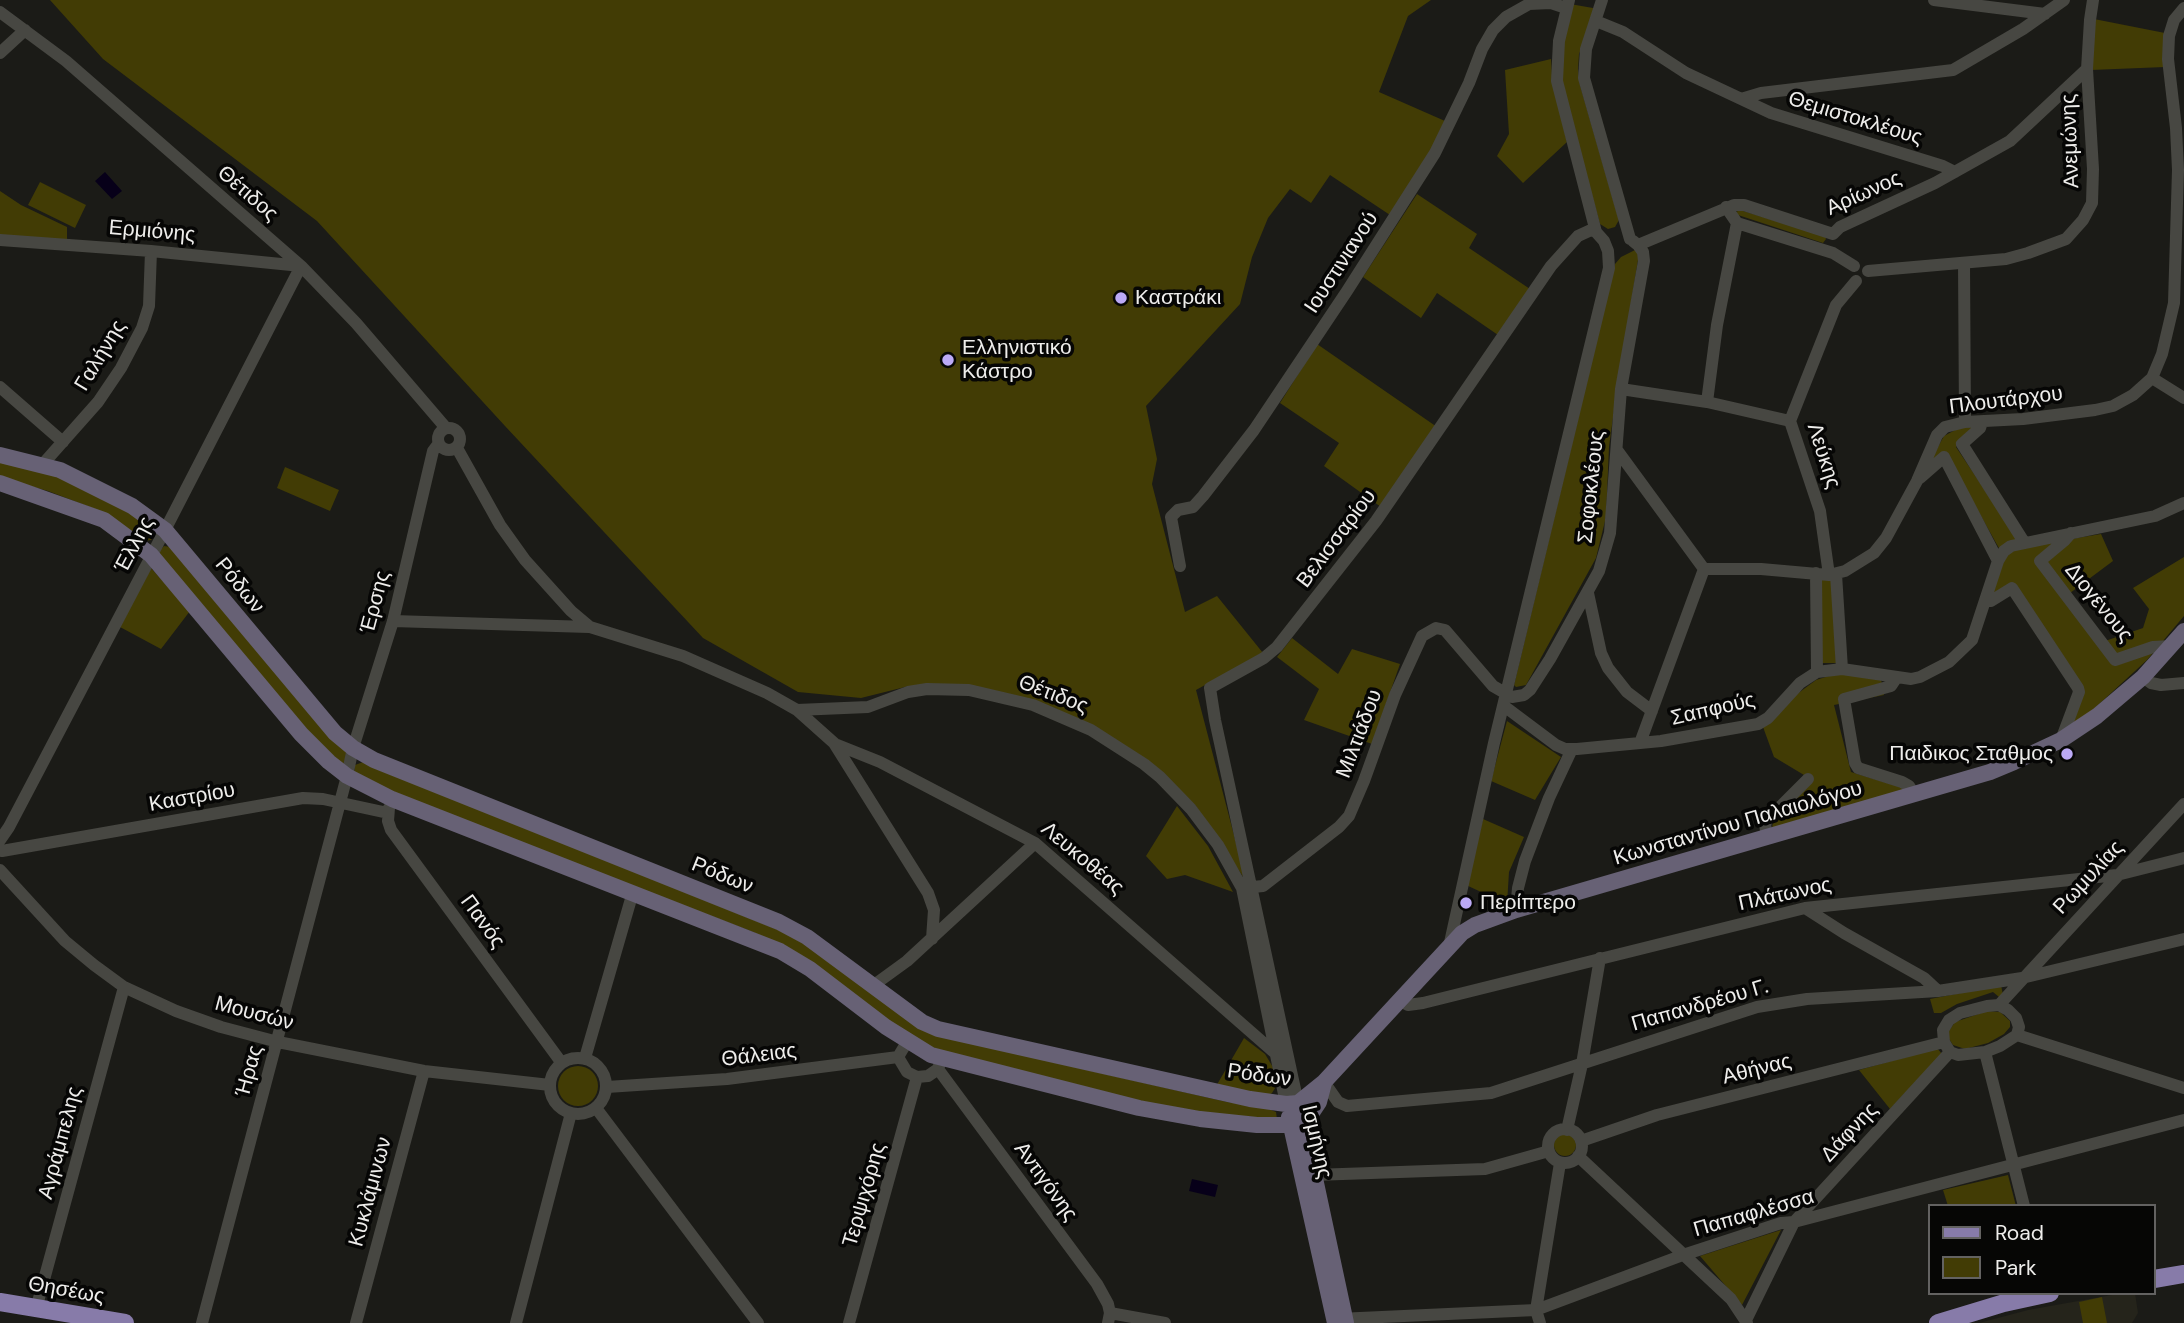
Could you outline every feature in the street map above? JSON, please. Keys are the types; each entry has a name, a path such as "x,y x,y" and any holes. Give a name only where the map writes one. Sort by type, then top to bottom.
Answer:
{"main road":[{"path":"2156,1279 2184,1274"},
{"path":"1938,1323 2039,1295"},
{"name":"Θησέως","path":"0,1302 125,1323"}],"street":[{"name":"Σοφοκλέους","path":"1506,700 1518,698 1530,690 1588,593 1602,564 1610,533 1621,389 1644,256 1634,242 1584,79 1586,50 1602,0"},
{"path":"1934,0 2045,14"},
{"path":"1741,99 1761,93 1952,70 2064,0"},
{"name":"Ανεμώνης","path":"1868,271 2006,258 2066,239 2090,211 2093,169 2087,69 2093,0"},
{"name":"Ιουστινιανού","path":"1180,566 1171,517 1178,510 1189,509 1196,504 1233,456 1347,291 1435,153 1487,39 1506,17 1529,4 1568,4"},
{"path":"1568,4 1559,41 1557,81 1596,232 1606,247 1634,242 1726,206 1737,223 1833,253 1854,265 1863,264 1868,271 1865,280 1856,281 1851,274 1854,265"},
{"path":"2184,8 2174,20 2169,36 2168,59 2176,128 2178,170 2174,248 2180,282 2162,354 2152,378 2184,398"},
{"name":"Θέτιδος","path":"0,12 66,61 301,266 356,323 446,428 458,433 460,440 447,447"},
{"name":"Θεμιστοκλέους","path":"1596,21 1623,32 1686,73 1771,113 1955,172"},
{"path":"0,53 25,30"},
{"path":"1955,172 2020,133 2087,69"},
{"name":"Αρίωνος","path":"1726,206 1744,205 1832,234 1840,227 1955,172"},
{"path":"1707,402 1717,325 1737,223"},
{"name":"Βελισσαρίου","path":"1247,888 1210,688 1273,651 1376,521 1551,266 1578,236 1591,230 1596,232"},
{"path":"1832,234 1833,253"},
{"name":"Ερμιόνης","path":"0,240 301,266"},
{"name":"Σοφοκλέους","path":"1449,947 1609,268 1606,247"},
{"name":"Γαλήνης","path":"43,464 98,402 121,369 142,328 149,306 151,251"},
{"path":"1964,263 1965,422"},
{"name":"Έλλης","path":"0,849 301,266"},
{"name":"Λεύκης","path":"1817,672 1827,574 1820,511 1790,421 1836,305 1856,281"},
{"name":"Πλουτάρχου","path":"1827,574 1861,562 1874,553 1886,538 1917,481 1937,435 1945,426 2113,406 2133,395 2152,378"},
{"path":"0,387 63,442"},
{"path":"1621,389 1707,402 1790,421"},
{"path":"1982,422 1962,444 2024,542"},
{"name":"Έρσης","path":"353,748 393,621 433,451 447,447 440,433 446,428"},
{"path":"447,447 525,560 571,611 590,627"},
{"path":"1617,450 1704,569"},
{"name":"Ρόδων","path":"0,455 60,470 150,517 165,530 316,712 353,748 374,760 779,922 807,937 922,1022 938,1029 1250,1099 1292,1103 1324,1082"},
{"path":"1917,481 1944,457 1998,561"},
{"path":"0,483 104,520 151,555 301,734 347,776 390,806 633,892 780,951 810,969 907,1042 940,1063 1139,1108 1238,1124 1297,1123"},
{"path":"1998,561 2011,546 2155,516 2184,503"},
{"name":"Διογένους","path":"2071,533 2040,561 2115,660 2153,647 2171,646"},
{"name":"Σαπφούς","path":"1572,749 1640,743 1761,723 1800,683 1817,672 1842,668 1911,679 1920,677 1958,656 1972,640 1998,561"},
{"path":"1704,569 1761,569 1827,574 1842,668"},
{"path":"1640,743 1704,569"},
{"path":"1985,601 1991,601 2012,588 2078,688 2079,692 2061,740"},
{"path":"1588,593 1604,661 1622,687 1653,711"},
{"path":"393,621 590,627 683,656 767,693 797,710 834,743 928,893 934,910 932,939"},
{"name":"Μιλτιάδου","path":"1247,888 1263,886 1276,877 1349,816 1395,695 1422,636 1437,628 1449,633 1506,700"},
{"name":"Κωνσταντίνου Παλαιολόγου","path":"1324,1082 1462,933 1475,925 1516,910 1990,772 2061,740 2097,716 2143,677 2184,631"},
{"path":"1897,677 1891,686 1844,699 1858,768 1902,782 1909,786 1914,794"},
{"path":"2143,677 2151,683 2161,685 2184,683"},
{"name":"Θέτιδος","path":"797,710 867,707 908,692 927,689 988,692 1074,721 1110,740 1160,777 1205,827 1234,875 1247,888"},
{"path":"1506,700 1556,745 1572,749 1525,861 1516,910"},
{"name":"Λευκοθέας","path":"834,743 880,762 1035,843 1275,1053"},
{"name":"Ήρας","path":"202,1323 278,1042 353,748"},
{"path":"1767,837 1767,820 1808,779"},
{"name":"Καστρίου","path":"0,849 303,797 340,804 390,806"},
{"name":"Ρωμυλίας","path":"1999,1005 2184,804"},
{"name":"Πανός","path":"390,806 388,821 391,831 562,1062"},
{"path":"874,985 932,939 1035,843"},
{"name":"Πλάτωνος","path":"1401,1001 1408,1004 1423,1003 1805,908 2117,875 2184,858"},
{"name":"Μουσών","path":"0,870 65,941 94,965 124,987 176,1011 221,1027 278,1042 424,1071 550,1085"},
{"name":"Ισμήνης","path":"1247,888 1275,1053 1292,1103"},
{"name":"Ισμήνης","path":"1247,888 1340,1321"},
{"path":"585,1058 633,892"},
{"path":"1805,908 1924,978 1938,991"},
{"name":"Παπανδρέου Γ.","path":"1324,1082 1338,1102 1347,1106 1491,1093 1757,1007 1807,999 1938,991 2022,978 2184,939"},
{"path":"1567,1130 1582,1063 1600,958"},
{"name":"Αγράμπελης","path":"36,1309 124,987"},
{"path":"1999,1005 2015,1018 2017,1035 1985,1052 1958,1055 1947,1047 1943,1030 1949,1020 1960,1013 1999,1005"},
{"path":"2017,1035 2184,1088"},
{"path":"907,1042 898,1057 907,1072 918,1077 928,1076 940,1063"},
{"name":"Αθήνας","path":"1581,1142 1657,1115 1947,1047"},
{"name":"Δάφνης","path":"1746,1321 1794,1222 1947,1047"},
{"path":"1985,1052 2023,1204"},
{"path":"573,1057 585,1058 596,1063 604,1074 607,1087 604,1098 596,1108 580,1114 571,1113 559,1107 552,1097 550,1085 553,1072 562,1062 573,1057"},
{"name":"Θάλειας","path":"607,1087 727,1080 898,1057"},
{"name":"Αντιγόνης","path":"940,1063 1097,1284 1109,1318"},
{"name":"Κυκλάμινων","path":"356,1323 424,1071"},
{"name":"Τερψιχόρης","path":"849,1323 918,1077"},
{"name":"Ρόδων","path":"1297,1123 1314,1111 1324,1082"},
{"path":"596,1108 758,1323"},
{"path":"516,1323 571,1113"},
{"name":"Παπαφλέσσα","path":"1340,1321 1538,1317 1683,1255 1781,1223 1794,1222 2184,1120"},
{"name":"Ισμήνης","path":"1297,1123 1314,1175 1340,1321"},
{"path":"1562,1130 1576,1134 1581,1142 1578,1156 1570,1162 1560,1163 1549,1151 1552,1135 1562,1130"},
{"path":"1314,1175 1485,1169 1549,1151"},
{"path":"1578,1156 1731,1299 1746,1321"},
{"path":"1538,1317 1560,1163"},
{"path":"1109,1318 1165,1323"}],"shaded area":[{"path":"105,172 122,191 112,199 95,181"},
{"path":"1192,1179 1218,1185 1215,1197 1189,1191"},
{"path":"2112,1295 2135,1295 2138,1313 2132,1323 1979,1323 2028,1310"}],"green space":[{"path":"50,0 1431,0 1408,16 1379,92 1445,121 1432,150 1390,215 1330,175 1311,203 1290,189 1268,218 1252,257 1240,304 1146,406 1157,459 1152,484 1185,612 1217,596 1263,653 1196,690 1246,881 1195,805 1055,708 909,686 861,698 798,692 703,638 317,221 103,59"},
{"path":"1570,4 1593,8 1595,13 1579,54 1578,69 1580,85 1619,220 1615,227 1608,229 1600,224 1564,96 1560,67"},
{"path":"2094,19 2165,33 2165,67 2091,70"},
{"path":"1551,59 1567,142 1523,183 1497,156 1509,134 1505,70"},
{"path":"40,182 86,205 75,228 28,205"},
{"path":"0,191 21,205 67,227 67,242 0,237"},
{"path":"1417,194 1477,234 1469,248 1530,289 1498,335 1437,293 1421,318 1363,277"},
{"path":"1740,210 1825,236 1826,239 1823,243 1738,215 1736,212"},
{"path":"1635,250 1639,254 1609,447 1606,517 1596,558 1526,685 1516,687 1514,685 1615,264 1621,257"},
{"path":"1317,344 1437,427 1381,507 1324,466 1339,443 1280,403"},
{"path":"1974,426 1956,447 2023,547 2101,534 2113,561 2062,599 2105,641 2143,628 2149,609 2133,588 2184,557 2184,616 2147,660 2073,728 2070,726 2084,690 2016,586 1991,597 2000,550 1945,452 1929,463 1944,436 1957,429"},
{"path":"0,461 55,475 103,495 154,530 154,536 145,541 95,509 48,491 0,478"},
{"path":"285,467 339,490 330,511 277,488"},
{"path":"164,546 171,547 347,751 344,764 331,759 161,558 159,551"},
{"path":"151,568 190,611 161,649 120,627"},
{"path":"1834,578 1837,663 1822,663 1820,579"},
{"path":"1292,638 1338,674 1352,649 1400,664 1372,744 1304,720 1319,689 1277,657"},
{"path":"1855,674 1881,679 1884,695 1834,705 1851,772 1907,789 1772,830 1773,820 1804,775 1774,757 1763,727 1793,697 1816,680 1832,675"},
{"path":"1507,721 1561,757 1535,800 1491,781"},
{"path":"363,762 786,933 835,963 905,1017 1035,1058 1227,1102 1264,1107 1276,1112 1277,1119 1180,1111 932,1048 912,1037 791,950 753,932 401,798 354,773 355,765"},
{"path":"1177,806 1208,846 1233,892 1185,875 1167,879 1146,856"},
{"path":"1483,819 1524,837 1509,872 1507,904 1466,885"},
{"path":"2001,985 2003,995 1999,997 1993,992 1957,1004 1941,1013 1934,1013 1930,999"},
{"path":"1987,1011 2000,1012 2010,1021 2010,1027 2004,1034 1988,1043 1965,1049 1953,1045 1948,1032 1955,1022"},
{"path":"1244,1038 1265,1054 1274,1069 1277,1085 1272,1093 1264,1098 1215,1088"},
{"path":"1937,1048 1942,1054 1890,1109 1859,1070"},
{"path":"578,1066 586,1067 592,1072 597,1078 597,1094 592,1100 586,1105 578,1106 570,1105 564,1100 559,1094 558,1086 559,1078 564,1072 570,1067"},
{"path":"1561,1134 1569,1134 1576,1141 1576,1149 1569,1156 1561,1156 1554,1149 1554,1141"},
{"path":"2008,1175 2015,1204 1947,1204 1943,1190"},
{"path":"1781,1230 1742,1305 1700,1256"},
{"path":"2102,1297 2107,1323 2083,1323 2079,1302"}],"place":[{"name":"Καστράκι","path":"1121,298"},
{"name":"Ελληνιστικό Κάστρο","path":"948,360"},
{"name":"Παιδικος Σταθμος","path":"2067,754"},
{"name":"Περίπτερο","path":"1466,903"}]}
